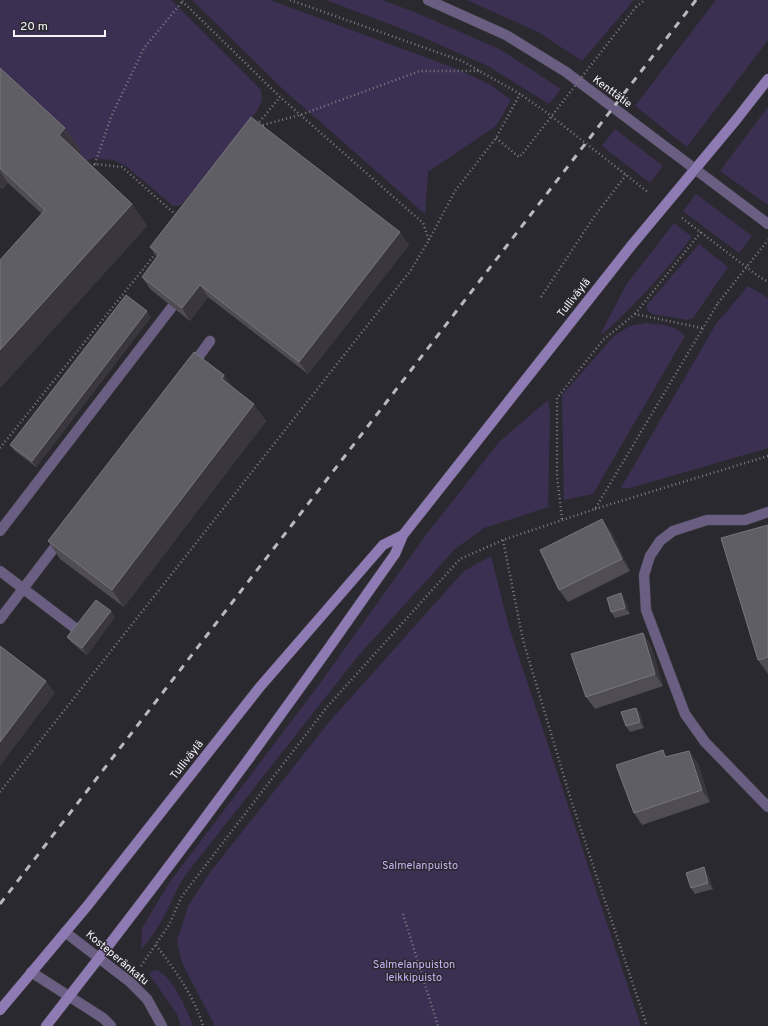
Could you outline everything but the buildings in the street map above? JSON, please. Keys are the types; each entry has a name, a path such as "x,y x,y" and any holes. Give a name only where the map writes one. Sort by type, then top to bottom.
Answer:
{"main road":[{"name":"Tulliväylä","path":"46,1026 100,958 307,681 395,554 403,535 631,246 736,120 768,79"},
{"name":"Tulliväylä","path":"0,1010 65,932 259,688 383,545 403,535"}],"street":[{"name":"Kenttätie","path":"428,0 506,35 566,72 768,224"},
{"path":"0,531 172,307"},
{"path":"186,373 210,341"},
{"path":"768,512 745,520 707,520 674,531 660,541 650,556 644,575 646,610 685,714 705,742 768,807"},
{"path":"0,619 66,532"},
{"path":"0,571 75,628"},
{"name":"Kosteperänkatu","path":"65,932 130,982 147,999 162,1026"},
{"path":"32,972 103,1018 111,1026"}],"path":[{"path":"290,0 462,61 520,94 546,112 651,194"},
{"path":"496,138 519,157 636,7 646,0"},
{"path":"90,170 95,164 111,117 144,48 182,1 280,97 423,223 429,240"},
{"path":"280,97 257,126 300,115 420,71 479,71"},
{"path":"0,792 411,270 455,191 496,138 520,94"},
{"path":"95,164 122,166 182,220"},
{"path":"541,297 594,217 626,175"},
{"path":"676,213 758,276 768,282"},
{"path":"562,519 557,476 557,398 603,340 635,314 701,232"},
{"path":"595,509 718,303 768,240"},
{"path":"0,448 157,251"},
{"path":"635,314 702,328"},
{"path":"130,982 169,925 182,896 327,707 460,559 503,540 562,519 768,456"},
{"path":"503,540 523,640 571,800 647,1026"},
{"path":"403,914 438,1026"},
{"path":"156,945 180,978 200,1015 203,1026"}],"green space":[{"path":"0,0 171,0 261,90 262,100 257,111 183,203 179,206 173,206 126,166 113,160 92,158 82,164 0,76"},
{"path":"192,0 270,0 457,69 491,85 511,100 496,126 428,172 425,214 285,91"},
{"path":"326,0 382,0 417,13 501,50 561,89 549,104 488,66 413,33"},
{"path":"467,0 634,0 582,61 538,32"},
{"path":"716,0 768,0 768,40 687,147 635,106"},
{"path":"768,107 768,205 720,171"},
{"path":"615,129 663,166 650,183 602,146"},
{"path":"696,194 752,236 739,253 683,211"},
{"path":"674,223 692,237 638,300 603,334 601,333 626,285"},
{"path":"699,244 728,267 693,318 688,320 652,314 647,310 647,305"},
{"path":"748,286 768,298 768,448 630,488 621,488 716,324"},
{"path":"647,323 672,327 677,329 685,336 593,494 564,500 562,395 614,336 630,326"},
{"path":"548,400 550,412 548,507 484,528 455,549 358,656 187,873 178,887 167,911 152,936 141,950 142,928 169,883 318,686 426,535 499,442"},
{"name":"Salmelanpuisto","path":"491,556 509,627 641,1026 215,1026 182,963 177,941 188,906 211,871 330,721 464,571"},
{"path":"154,970 160,972 172,984 183,1002 193,1026 181,1026 177,1014 149,974"}],"railway":[{"path":"0,904 696,0"}],"park label":[{"name":"Salmelanpuiston leikkipuisto","path":"414,971"}]}
